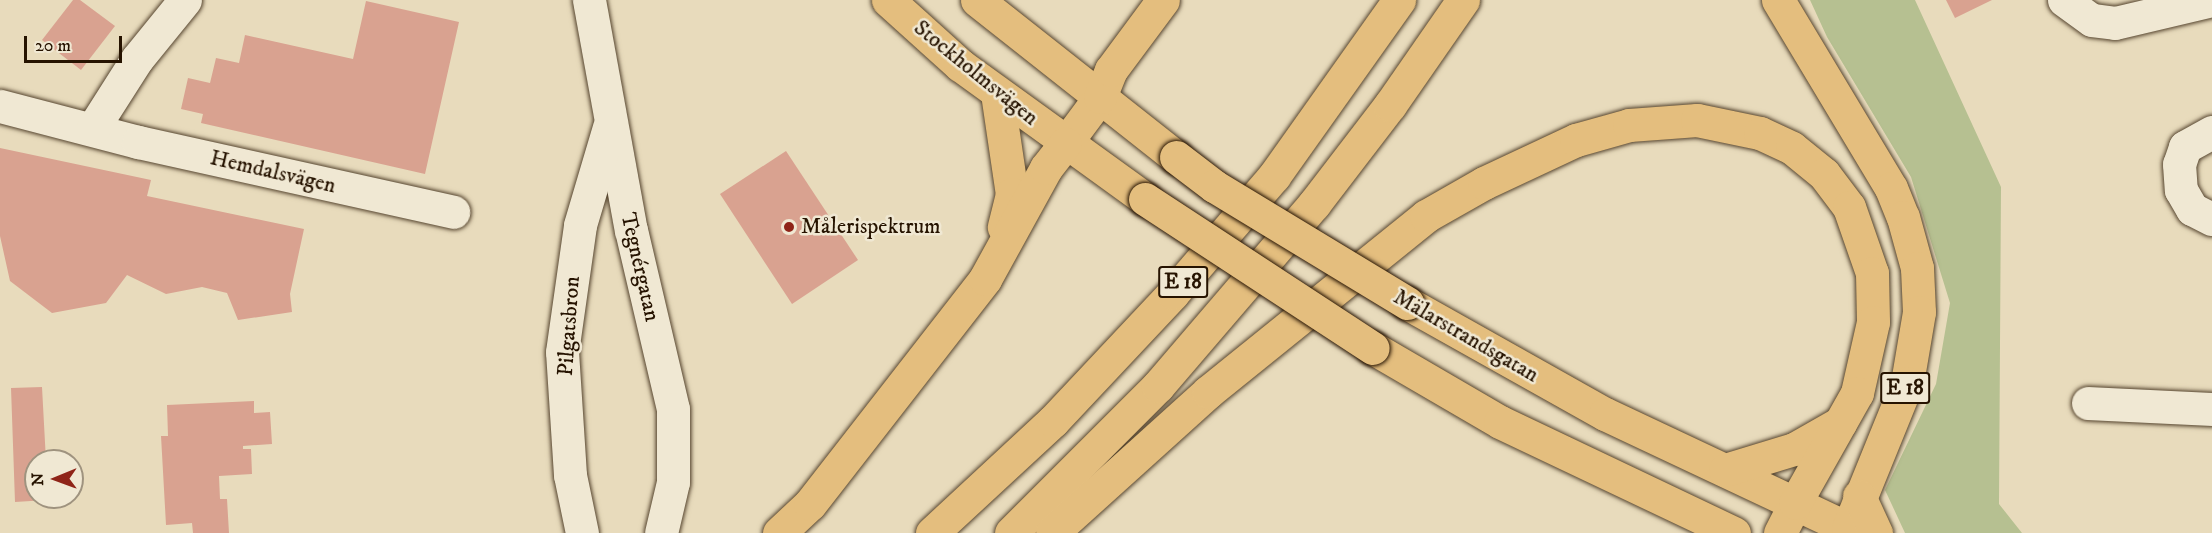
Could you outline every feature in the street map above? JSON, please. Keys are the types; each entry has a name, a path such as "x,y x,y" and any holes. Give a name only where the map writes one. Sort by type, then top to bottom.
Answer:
{"main road":[{"name":"Stockholmsvägen","path":"888,0 960,65 1065,144"},
{"path":"977,0 1100,97"},
{"path":"779,533 810,504 985,279 1046,168 1100,97 1111,69 1163,0"},
{"name":"E 18","path":"932,533 1053,422 1173,293 1274,176 1399,0"},
{"name":"E 18","path":"1011,533 1158,386 1314,204 1390,105 1463,0"},
{"name":"E 18","path":"1778,0 1891,188 1903,217 1917,268 1919,312 1907,383 1859,496 1857,532"},
{"path":"996,259 1012,194 997,93"},
{"name":"Mälarstrandsgatan","path":"1100,97 1214,186 1407,303 1605,414 1857,532"},
{"name":"E 18","path":"1052,533 1208,392 1426,216 1542,154 1629,125 1697,120 1760,133 1792,148 1841,194 1859,230 1874,294 1868,354 1857,393 1795,503"},
{"path":"1065,144 1373,348 1500,422 1734,533"},
{"path":"1725,470 1794,449 1840,423"},
{"path":"1780,533 1795,503"}],"street":[{"path":"93,128 137,59 185,0"},
{"name":"Tegnérgatan","path":"589,0 610,123 673,409 673,482 660,533"},
{"path":"2064,0 2092,20 2115,23 2212,0"},
{"name":"Hemdalsvägen","path":"0,106 453,212"},
{"name":"Pilgatsbron","path":"582,533 570,476 562,352 580,225 610,123"},
{"path":"2212,132 2185,147 2179,164 2181,190 2192,209 2212,219"},
{"path":"2088,403 2212,409"}],"green space":[{"path":"1810,0 1915,0 2001,187 1999,504 2022,533 1905,533 1885,490 1936,384 1950,303 1911,177 1827,37"}],"building":[{"path":"73,0 80,0 115,26 81,70 42,40"},
{"path":"1946,0 1992,0 1955,18"},
{"path":"366,1 459,22 425,174 201,123 203,114 181,109 188,78 210,83 216,58 239,63 245,35 353,59"},
{"path":"0,148 151,180 147,196 304,229 290,294 292,312 238,320 227,293 202,287 166,294 127,275 106,303 52,313 10,281 0,236"},
{"name":"Målerispektrum","path":"786,151 858,260 792,304 720,194"},
{"path":"42,387 45,449 24,449 24,501 15,502 11,388"},
{"path":"254,401 254,413 270,412 272,444 243,446 243,449 251,449 252,474 219,476 220,499 227,499 229,533 193,533 192,523 166,525 161,436 168,436 167,405"}],"place":[{"name":"Målerispektrum","path":"789,227"}]}
